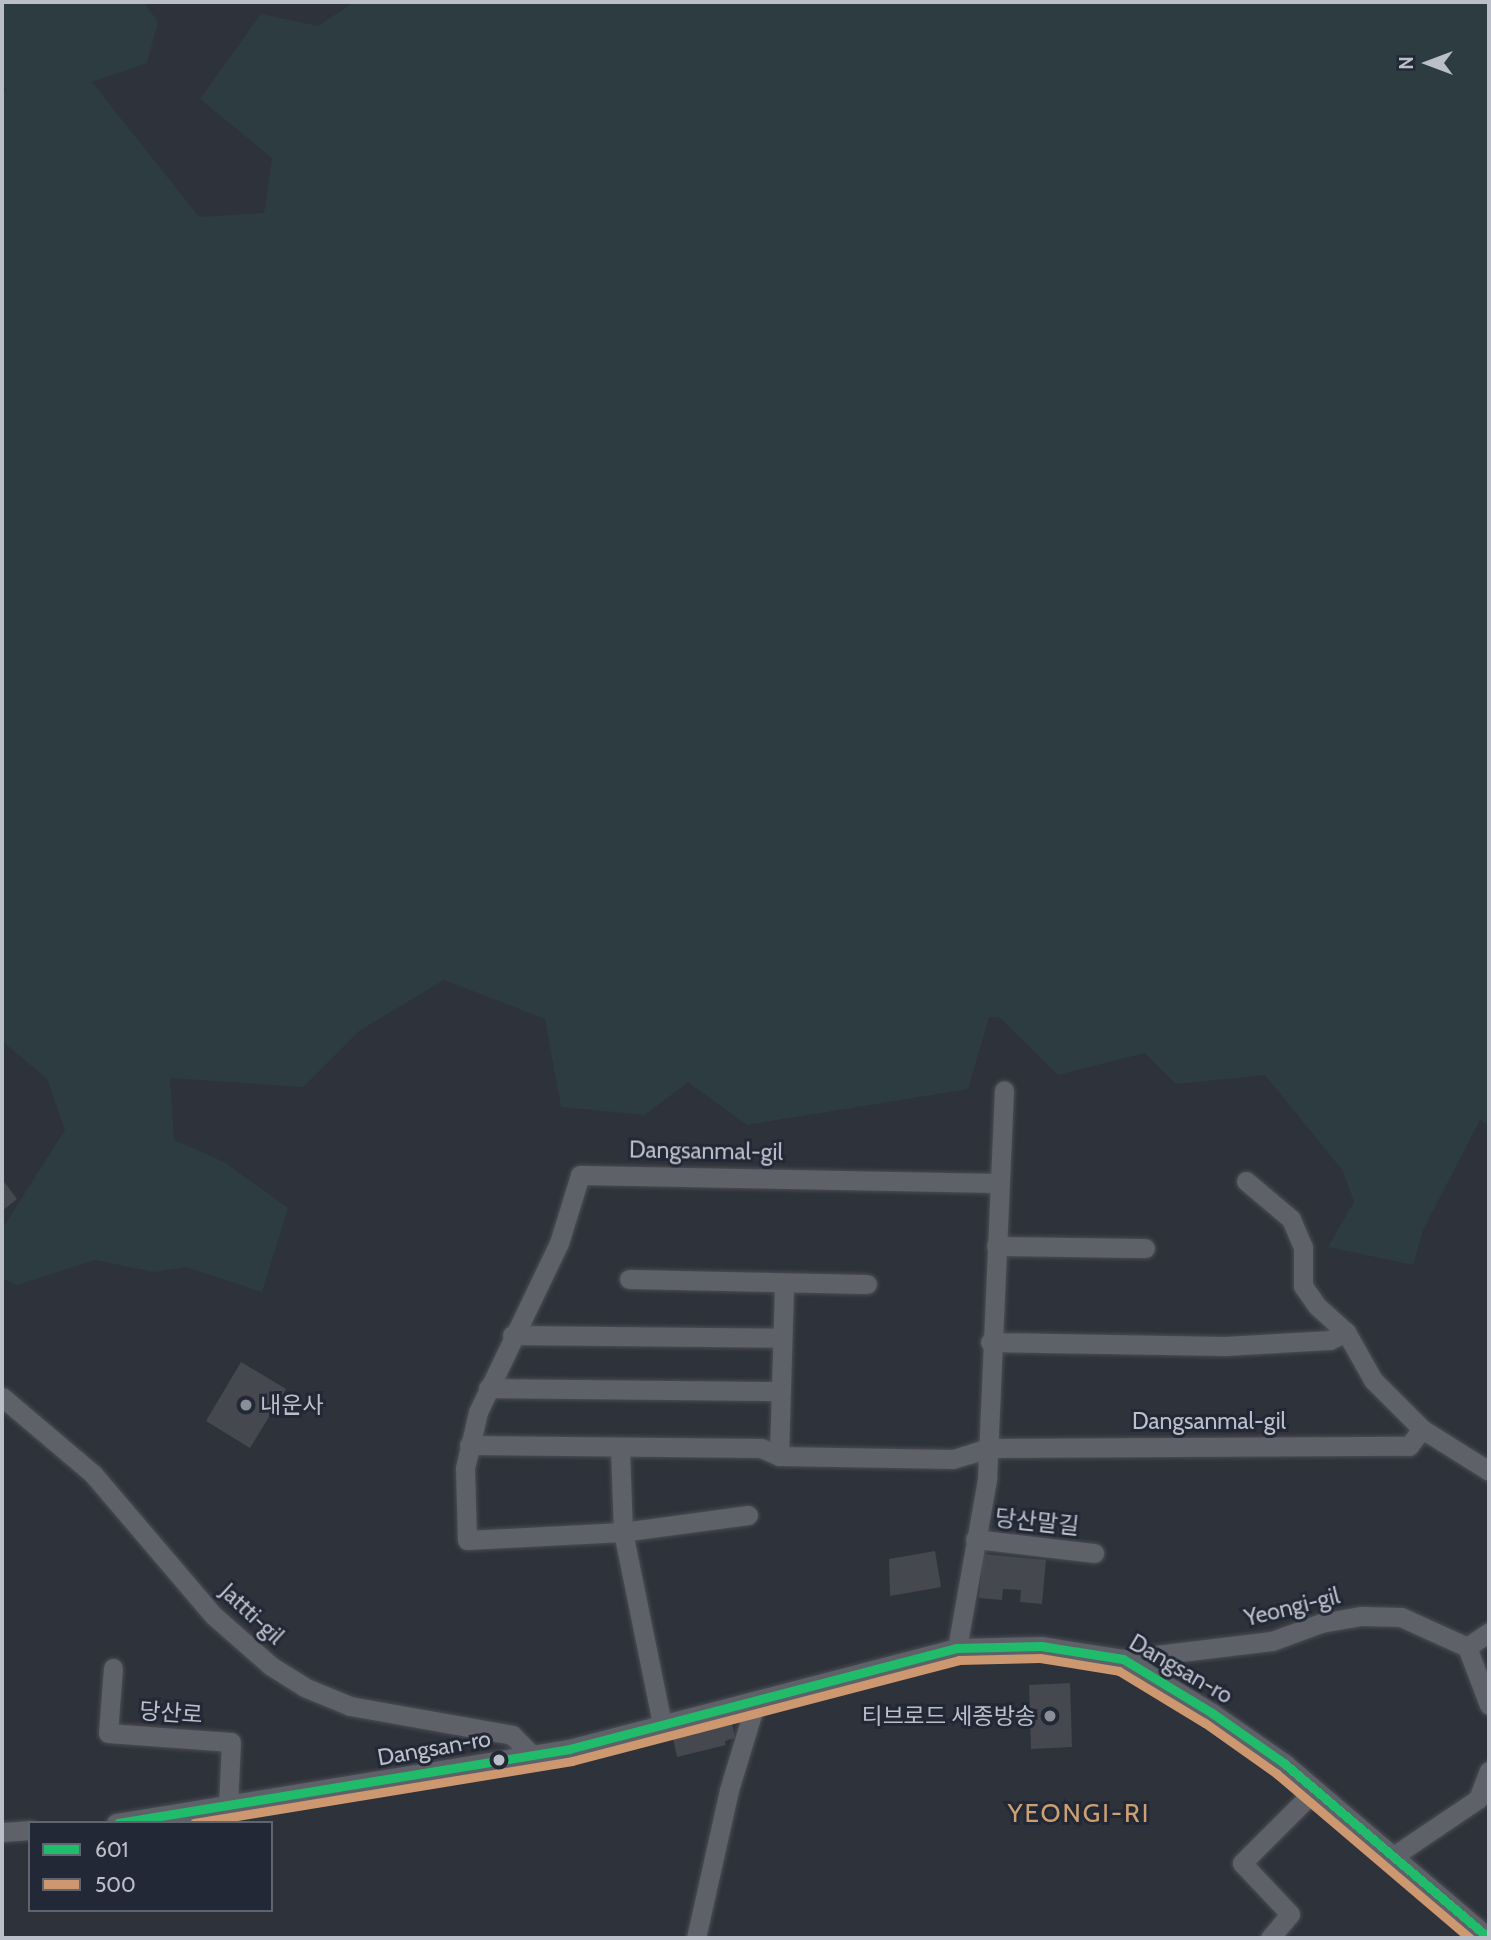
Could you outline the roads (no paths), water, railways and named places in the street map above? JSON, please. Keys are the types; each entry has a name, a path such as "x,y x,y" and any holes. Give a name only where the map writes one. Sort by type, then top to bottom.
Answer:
{"street":[{"path":"957,1648 988,1448 990,1342 1004,1090"},
{"name":"Dangsanmal-gil","path":"512,1335 559,1243 580,1175 999,1183"},
{"path":"1246,1181 1291,1219 1303,1247 1303,1286 1317,1306 1346,1332 1373,1380 1422,1430 1489,1471"},
{"path":"996,1246 1145,1248"},
{"path":"629,1279 867,1284"},
{"path":"469,1445 620,1450 761,1448 779,1456 784,1283"},
{"path":"990,1342 1225,1346 1330,1340 1346,1332"},
{"path":"748,1515 623,1532 467,1540 464,1514 469,1445 488,1388 512,1335 782,1338"},
{"path":"488,1388 781,1391"},
{"name":"Jattti-gil","path":"2,1397 93,1474 213,1615 271,1666 304,1687 350,1706 512,1735 533,1755"},
{"name":"Dangsanmal-gil","path":"779,1456 953,1459 988,1448 1409,1446 1422,1430"},
{"path":"620,1450 623,1532 663,1728"},
{"name":"당산말길","path":"975,1539 1094,1553"},
{"name":"Yeongi-gil","path":"1123,1659 1272,1641 1321,1623 1361,1616 1401,1617 1467,1647"},
{"path":"1489,1632 1467,1647 1489,1705"},
{"name":"Dangsan-ro","path":"129,1821 533,1755 663,1728 957,1648 1041,1646 1123,1659 1223,1720 1315,1790 1485,1937"},
{"name":"당산로","path":"113,1668 108,1733 232,1742 228,1806"},
{"path":"696,1938 729,1790 756,1701"},
{"path":"1392,1857 1478,1799 1489,1774"},
{"path":"1270,1938 1290,1914 1242,1863 1315,1790"},
{"path":"2,1832 28,1830"}],"place":[{"name":"내운사","path":"246,1405"},
{"name":"티브로드 세종방송","path":"1050,1716"}],"district":[{"name":"YEONGI-RI","path":"1079,1814"}]}
